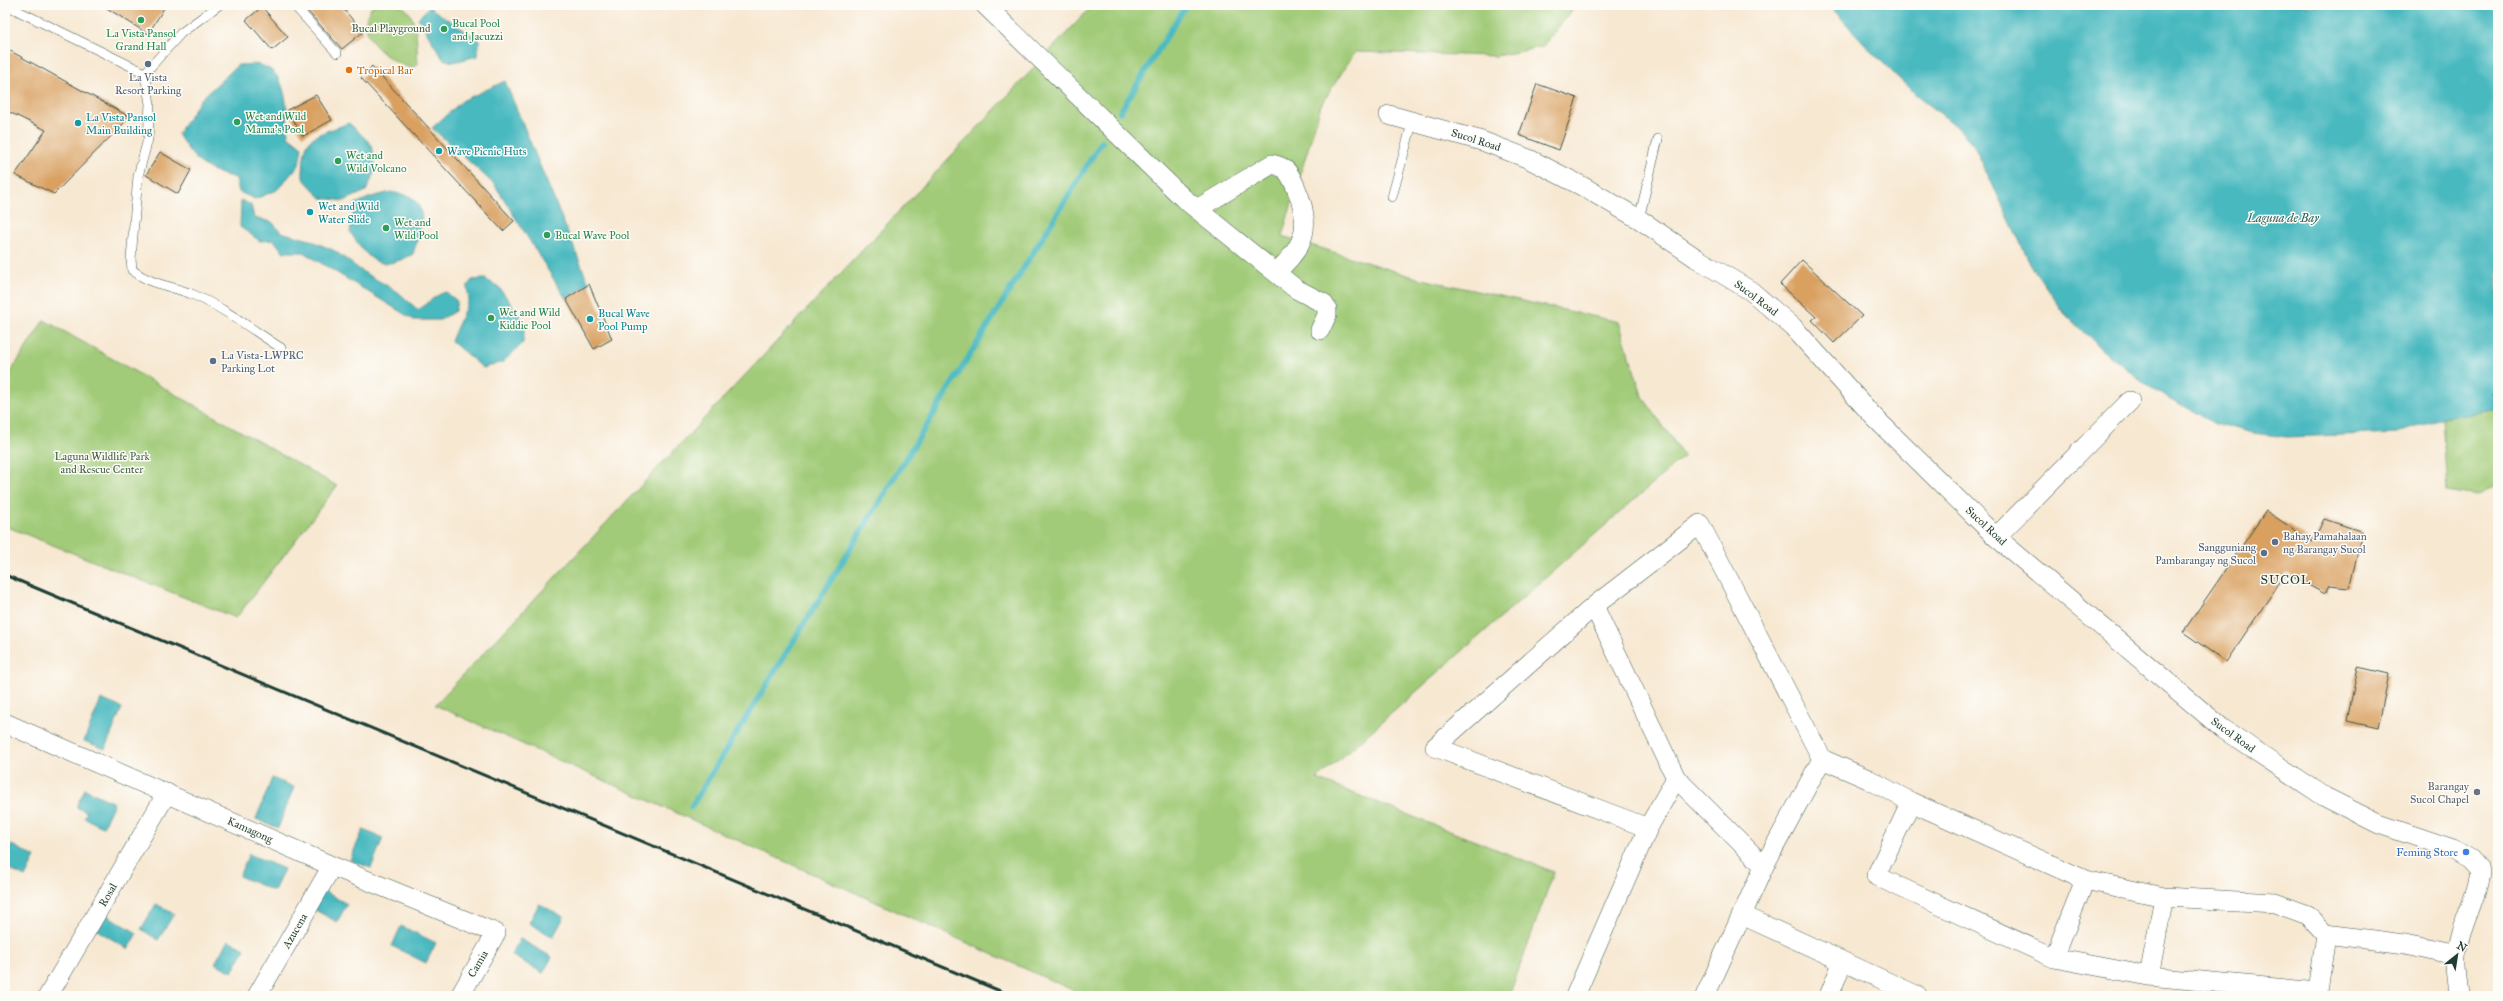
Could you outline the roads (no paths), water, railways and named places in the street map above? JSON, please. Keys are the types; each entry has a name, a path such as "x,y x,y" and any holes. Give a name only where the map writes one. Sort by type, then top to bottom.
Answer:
{"street":[{"path":"985,5 1197,209 1299,291 1323,303 1327,309 1327,315 1320,330"},
{"name":"Sucol Road","path":"1389,115 1413,120 1482,141 1529,159 1582,186 1639,218 1696,258 1751,291 1793,327 1874,417 1996,537 2223,729 2325,797 2379,824 2453,849 2470,859 2480,870 2479,886 2473,897 2456,955 2459,996"},
{"path":"1197,209 1272,164 1282,166 1288,171 1304,206 1306,221 1296,253 1276,272"},
{"path":"1996,537 2130,401"},
{"path":"1648,828 1435,747 1594,606 1700,524 1822,759 1868,779 1911,802 2085,880 2164,897 2275,903 2308,915 2326,934 2405,944 2456,955"},
{"path":"1594,606 1676,778 1764,866"},
{"name":"Kamagong","path":"5,723 332,866 496,933"},
{"path":"1706,996 1764,866 1822,759"},
{"path":"1575,996 1648,828 1676,778"},
{"name":"Rosal","path":"48,996 167,793"},
{"path":"1911,802 1876,876 2054,958 2149,976 2318,992 2326,934"},
{"name":"Azucena","path":"257,996 332,866"},
{"path":"2054,958 2085,880"},
{"path":"2149,976 2164,897"},
{"path":"1742,915 1918,996"},
{"name":"Camia","path":"460,996 496,933"},
{"path":"1829,996 1842,962"}],"lane":[{"path":"6,5 145,73"},
{"path":"145,73 181,33 220,5"},
{"path":"294,5 337,53"},
{"path":"145,73 150,104 149,132 138,176 130,259 132,270 141,278 194,295 281,348"},
{"path":"1392,197 1413,120"},
{"path":"1639,218 1658,139"}],"water":[{"name":"Laguna de Bay","path":"1829,5 2498,5 2498,409 2442,418 2398,433 2287,437 2253,433 2215,423 2154,390 2101,349 2065,314 2032,267 1973,144 1955,125 1914,93 1877,57"},
{"name":"Bucal Pool and Jacuzzi","path":"429,7 479,40 478,56 453,62 443,59 418,18"},
{"name":"Wet and Wild Mama's Pool","path":"238,65 260,65 271,70 278,77 287,106 288,136 302,147 299,165 277,190 255,199 239,192 236,178 216,172 201,164 190,152 178,134 201,99"},
{"name":"Bucal Wave Pool","path":"505,81 589,284 566,299 495,185 432,128 462,101"},
{"name":"Wet and Wild Volcano","path":"349,123 372,145 376,169 366,191 344,201 321,198 303,178 305,152 308,144 318,135"},
{"name":"Wet and Wild Pool","path":"391,192 412,198 417,203 422,217 420,232 413,254 391,263 383,263 369,257 350,232 355,204 371,197"},
{"path":"241,200 251,205 254,218 272,222 281,232 310,240 335,251 363,272 398,292 418,310 435,297 446,292 457,301 455,311 440,320 414,320 303,252 283,252 274,240 260,241 240,227"},
{"name":"Wet and Wild Kiddie Pool","path":"485,279 499,287 525,324 523,343 503,362 483,368 451,341 469,299 467,287 472,280"},
{"path":"101,699 122,708 105,749 84,741"},
{"path":"272,778 294,787 278,828 256,819"},
{"path":"85,789 114,803 103,827 84,818 87,812 76,807"},
{"path":"363,830 383,838 371,868 350,860"},
{"path":"10,844 35,857 25,877 5,867 5,853"},
{"path":"249,854 284,869 274,891 239,876"},
{"path":"318,888 347,904 337,922 308,906"},
{"path":"156,904 174,914 158,940 141,929"},
{"path":"539,904 564,917 553,937 529,923"},
{"path":"105,914 137,933 128,949 97,930"},
{"path":"401,926 436,943 426,963 392,946"},
{"path":"520,939 552,957 543,973 511,955"},
{"path":"228,940 245,949 232,972 215,963"}],"waterway":[{"path":"1120,112 1186,5"},
{"path":"691,807 1102,141"}],"railway":[{"path":"5,575 1012,996"}],"place":[{"name":"La Vista Pansol Grand Hall","path":"141,20"},
{"name":"Bucal Pool and Jacuzzi","path":"444,29"},
{"name":"La Vista Resort Parking","path":"148,64"},
{"name":"Tropical Bar","path":"349,70"},
{"name":"Wet and Wild Mama's Pool","path":"237,122"},
{"name":"La Vista Pansol Main Building","path":"78,123"},
{"name":"Wave Picnic Huts","path":"439,151"},
{"name":"Wet and Wild Volcano","path":"338,161"},
{"name":"Wet and Wild Water Slide","path":"310,212"},
{"name":"Wet and Wild Pool","path":"386,228"},
{"name":"Bucal Wave Pool","path":"547,235"},
{"name":"Wet and Wild Kiddie Pool","path":"491,318"},
{"name":"Bucal Wave Pool Pump","path":"590,319"},
{"name":"La Vista-LWPRC Parking Lot","path":"213,361"},
{"name":"Bahay Pamahalaan ng Barangay Sucol","path":"2275,542"},
{"name":"Sangguniang Pambarangay ng Sucol","path":"2264,553"},
{"name":"Barangay Sucol Chapel","path":"2477,792"},
{"name":"Feming Store","path":"2466,852"}],"district":[{"name":"SUCOL","path":"2286,580"}],"park label":[{"name":"Bucal Playground","path":"391,28"},
{"name":"Laguna Wildlife Park and Rescue Center","path":"102,462"}]}
